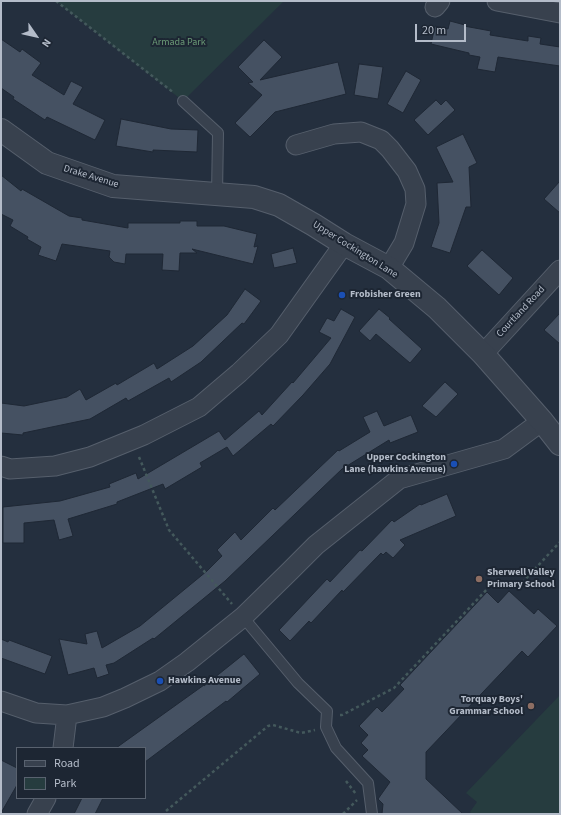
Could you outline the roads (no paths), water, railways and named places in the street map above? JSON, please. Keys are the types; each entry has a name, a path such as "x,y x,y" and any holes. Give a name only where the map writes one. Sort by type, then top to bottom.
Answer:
{"street":[{"path":"497,1 560,13"},
{"name":"Drake Avenue","path":"1,130 47,163 114,186 217,195"},
{"path":"296,145 334,134 361,132 381,140 407,171 415,189 416,204 404,243 389,268"},
{"name":"Upper Cockington Lane","path":"217,195 254,197 279,205 344,244 389,268 437,308 483,354 542,421 560,444"},
{"path":"1,466 10,469 55,466 90,457 132,440 199,407 239,373 279,335 344,244"},
{"name":"Courtland Road","path":"483,354 560,270"},
{"path":"1,701 36,713 67,715 104,707 160,681 187,662 243,617 316,545 399,479 504,449 542,421"},
{"path":"63,747 67,715"},
{"path":"37,814 45,799"}],"lane":[{"path":"184,101 218,133 217,195"},
{"path":"243,617 298,683 327,711 326,727 336,748 368,783 372,814"}],"place":[{"name":"Frobisher Green","path":"342,295"},
{"name":"Upper Cockington Lane (hawkins Avenue)","path":"454,464"},
{"name":"Sherwell Valley Primary School","path":"479,579"},
{"name":"Hawkins Avenue","path":"160,681"},
{"name":"Torquay Boys' Grammar School","path":"531,706"}],"park label":[{"name":"Armada Park","path":"179,43"}]}
